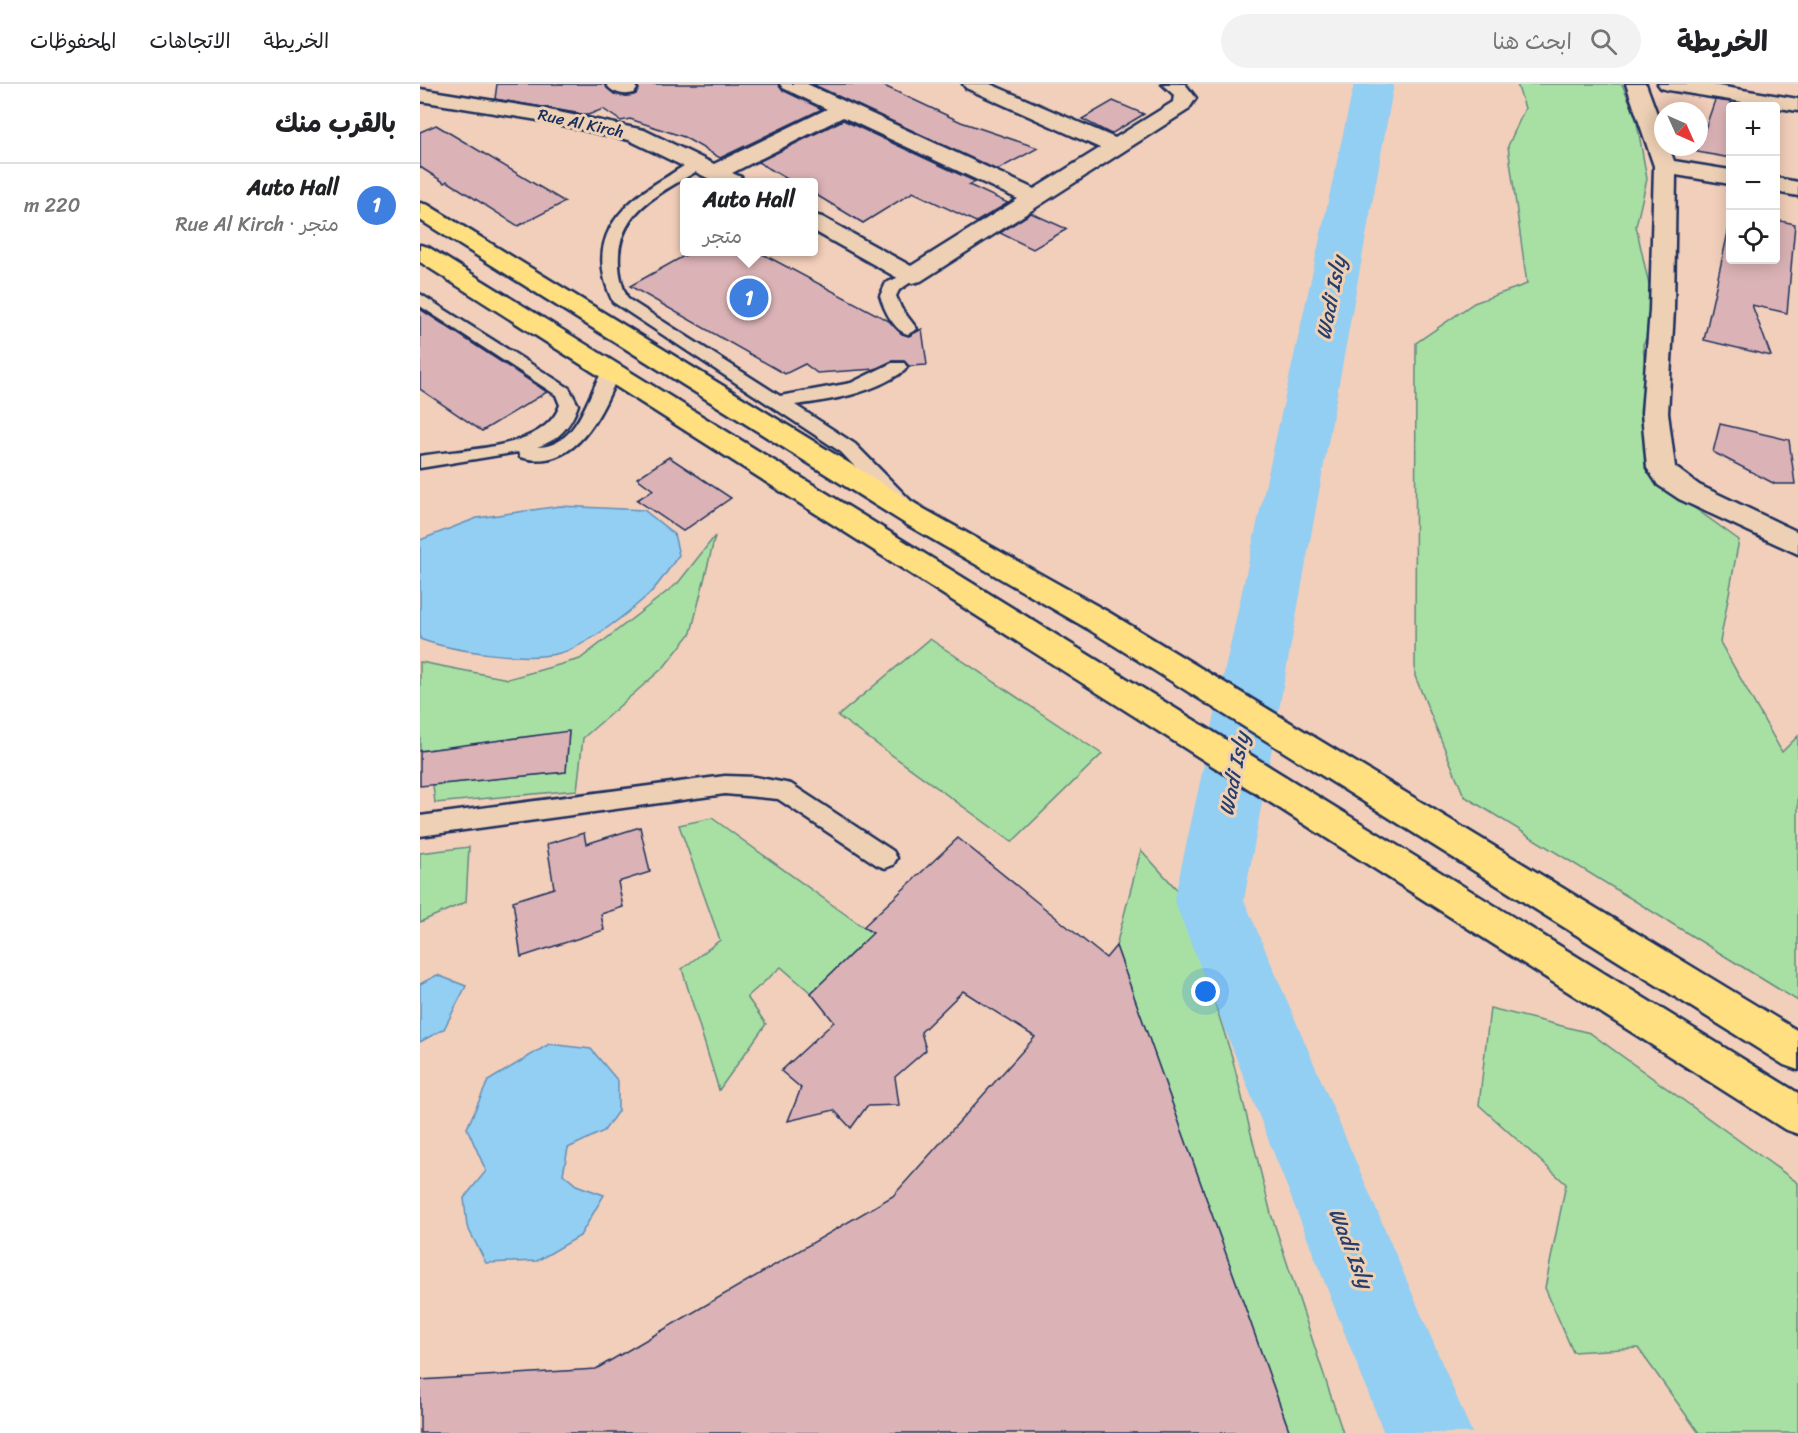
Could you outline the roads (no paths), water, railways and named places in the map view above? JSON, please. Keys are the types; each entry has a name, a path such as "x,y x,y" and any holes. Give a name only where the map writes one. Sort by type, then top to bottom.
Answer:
{"main road":[{"path":"420,210 914,516 1141,647 1798,1052"},
{"path":"420,252 1110,682 1798,1115"}],"street":[{"path":"422,95 447,84"},
{"path":"790,84 833,99 1035,198"},
{"path":"973,84 1117,147"},
{"path":"818,225 912,276 1181,106 1186,98 1183,92 1172,84"},
{"path":"1636,84 1665,166 1666,205 1662,310 1655,413 1661,468 1668,478 1689,492 1798,544"},
{"path":"1668,84 1798,105"},
{"name":"Rue Al Kirch","path":"422,95 601,125 636,135 715,174"},
{"path":"715,174 833,99"},
{"path":"1665,166 1726,176"},
{"path":"1780,186 1798,189"}],"lane":[{"path":"680,187 633,205 624,216 613,247 610,268 613,288 621,302 848,448 914,516"},
{"path":"908,329 893,309 888,296 892,287 912,276"},
{"path":"420,299 563,392 569,405 565,420 550,434 529,444 420,462"},
{"path":"779,402 862,386 884,378 898,367"},
{"path":"498,449 534,454 559,447 579,434 611,371"},
{"path":"420,826 724,785 755,786 783,791 885,858"}],"water":[{"path":"560,506 644,510 674,534 679,555 652,591 629,611 594,637 560,653 529,656 490,654 450,648 420,639 420,540 477,518"},
{"path":"437,975 466,986 444,1029 420,1042 420,984"},
{"path":"549,1044 591,1049 618,1081 618,1111 604,1131 568,1148 563,1174 576,1185 604,1195 580,1236 537,1261 486,1263 467,1226 464,1198 486,1171 467,1128 488,1081"}],"waterway":[{"name":"Wadi Isly","path":"1374,84 1209,900 1428,1433"}],"place":[{"name":"Auto Hall","path":"749,298"}]}
